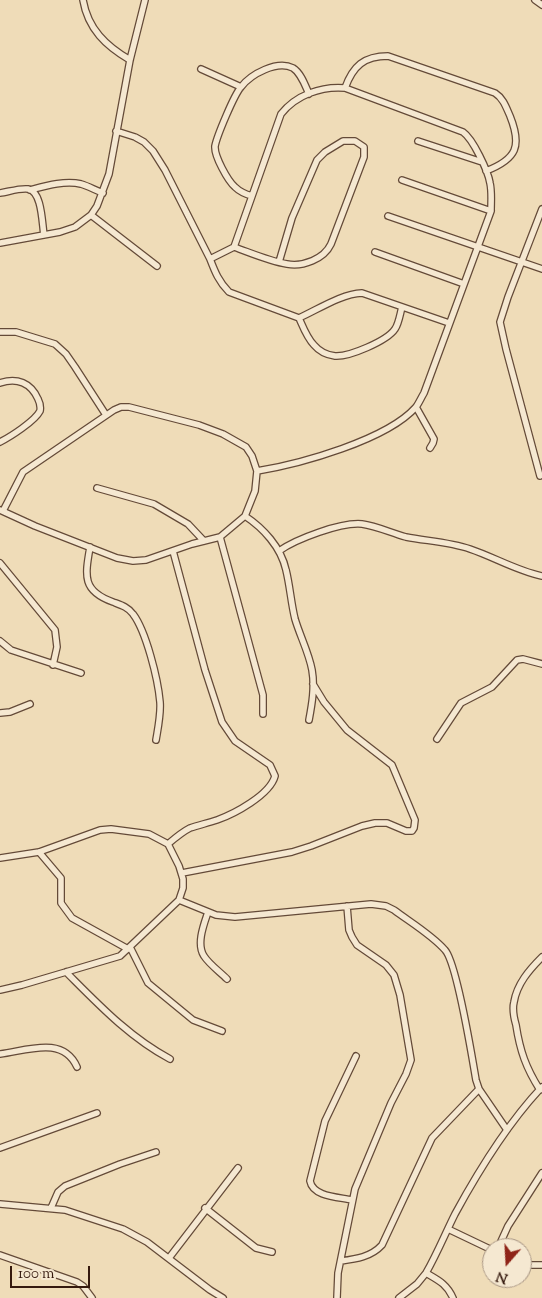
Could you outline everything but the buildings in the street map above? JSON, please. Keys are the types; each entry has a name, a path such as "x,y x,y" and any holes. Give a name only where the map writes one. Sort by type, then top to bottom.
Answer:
{"street":[{"path":"83,0 90,22 100,38 130,60"},
{"path":"0,243 60,232 75,227 91,215 103,193 109,174 130,60 145,0"},
{"path":"536,0 542,5"},
{"path":"345,88 350,74 358,65 375,57 388,56 501,96 517,138 511,156 506,162 486,171"},
{"path":"252,196 241,192 230,182 216,154 215,148 220,132 241,87 260,73 280,66 289,67 298,72 310,94"},
{"path":"201,69 241,87"},
{"path":"210,259 234,247 281,114 288,106 310,94 330,87 345,88 463,132 472,141 486,171 492,193 490,211 424,393 416,407 369,439 300,461 257,471"},
{"path":"116,131 135,137 144,142 153,151 165,170 222,285 229,292 299,318 341,298 358,293 366,293 449,323"},
{"path":"234,247 279,262 290,265 322,256 329,250 364,156 364,147 360,142 343,141 325,152 317,160 292,218 279,262"},
{"path":"418,141 482,162"},
{"path":"402,180 490,211"},
{"path":"0,193 74,183 103,193"},
{"path":"30,190 38,197 44,235"},
{"path":"540,476 500,322 542,209"},
{"path":"91,215 157,266"},
{"path":"388,216 542,268"},
{"path":"375,252 464,284"},
{"path":"299,318 314,346 330,354 344,355 355,352 390,335 396,328 402,307"},
{"path":"0,332 16,332 55,344 66,354 106,415"},
{"path":"0,384 10,380 27,385 36,394 41,405 34,418 0,442"},
{"path":"121,407 129,407 198,425 222,434 246,447 252,456 257,471 255,491 245,516 220,537 146,560 133,562 117,558 2,511 23,472 106,415 121,407"},
{"path":"416,407 434,439 430,448"},
{"path":"97,488 154,504 188,524 204,541"},
{"path":"245,516 261,528 279,551 286,568 295,618 310,661 314,684 309,720"},
{"path":"279,551 287,545 316,534 360,524 375,526 406,537 465,547 542,576"},
{"path":"220,537 263,695 263,714"},
{"path":"90,547 87,574 90,588 95,594 128,608 134,615 144,636 160,700 156,740"},
{"path":"168,844 189,829 217,820 239,810 258,797 275,776 270,765 235,741 222,722 205,670 173,551"},
{"path":"0,563 55,630 57,647 53,665"},
{"path":"0,641 11,650 81,673"},
{"path":"437,739 461,703 492,687 517,660 523,659 542,664"},
{"path":"182,873 298,850 362,826 387,823 409,832 414,828 415,820 392,765 347,730 324,702 314,684"},
{"path":"0,712 10,712 30,704"},
{"path":"0,858 39,852 86,834 105,829 149,834 168,844 182,873 183,888 179,900 116,958 0,990"},
{"path":"39,852 61,878 61,903 72,918 129,948 148,983 193,1020 222,1031"},
{"path":"179,900 223,916 375,903 389,907 446,950 456,982 479,1089 507,1130"},
{"path":"336,1298 352,1200 358,1177 411,1060 407,1028 396,980 386,965 357,945 349,930 347,906"},
{"path":"208,912 202,935 202,951 205,958 228,979"},
{"path":"399,1298 417,1284 426,1273 469,1189 507,1130 541,1088 527,1068 523,1058 513,1005 515,996 524,978 542,957"},
{"path":"66,972 133,1035 150,1048 170,1059"},
{"path":"0,1054 52,1047 66,1053 73,1059 77,1067"},
{"path":"352,1200 315,1191 310,1181 325,1121 356,1056"},
{"path":"341,1261 369,1255 382,1245 432,1138 479,1089"},
{"path":"0,1148 97,1114"},
{"path":"51,1208 58,1192 65,1186 156,1152"},
{"path":"169,1258 205,1208 238,1168"},
{"path":"503,1238 542,1172"},
{"path":"0,1204 51,1208 75,1213 122,1229 147,1242 223,1298"},
{"path":"205,1208 256,1248 272,1252"},
{"path":"448,1230 482,1245"},
{"path":"0,1255 77,1282 83,1286 92,1298"},
{"path":"426,1273 444,1284 450,1290 453,1298"}]}
